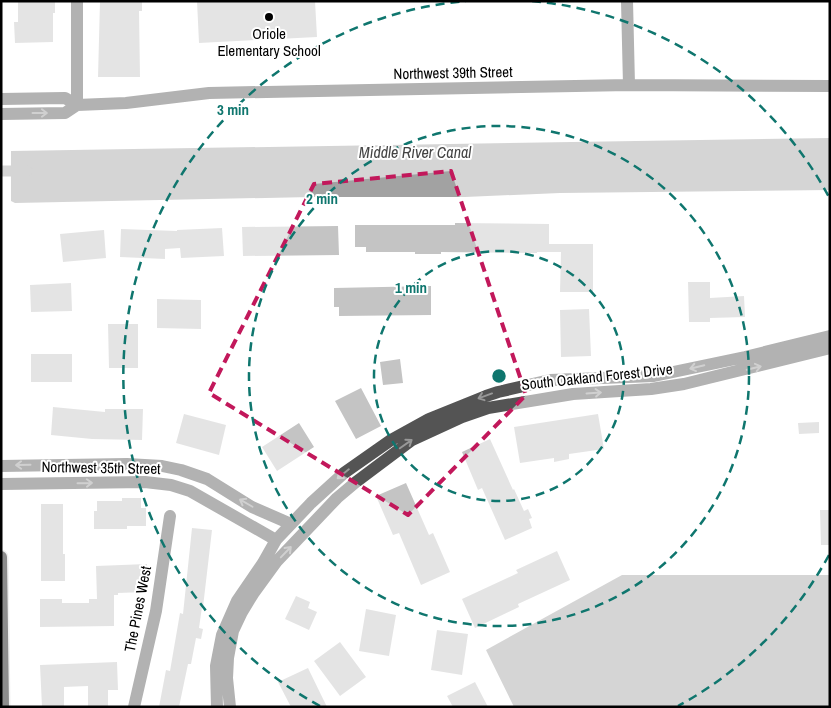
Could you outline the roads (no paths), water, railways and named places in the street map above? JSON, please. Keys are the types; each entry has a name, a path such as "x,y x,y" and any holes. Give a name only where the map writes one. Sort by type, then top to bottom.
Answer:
{"main road":[{"path":"1,557 3,707"}],"street":[{"path":"77,1 77,105"},
{"path":"627,1 629,85"},
{"name":"Northwest 39th Street","path":"1,99 65,98 77,105 126,104 209,93 629,85 830,86"},
{"name":"Northwest 39th Street","path":"1,114 65,113 77,105"},
{"path":"217,707 216,666 222,634 237,601 264,563 276,540 311,502 344,473 390,440 429,419 486,396 550,380 654,376 830,336"},
{"name":"South Oakland Forest Drive","path":"230,707 227,678 228,658 233,631 253,594 277,561 337,498 412,440 462,417 488,408 573,394 651,389 684,384 830,348"},
{"path":"1,466 126,464 162,466 181,470 207,480 252,506 290,524"},
{"name":"Northwest 35th Street","path":"1,484 145,482 171,485 190,492 276,540"},
{"name":"The Pines West","path":"134,707 156,611 170,516"}],"water":[{"path":"830,138 830,190 560,193 465,197 311,197 15,203 11,201 11,151"},
{"path":"622,575 830,575 830,707 514,707 486,650"}],"waterway":[{"name":"Middle River Canal","path":"1,171 27,171"}],"place":[{"name":"Oriole Elementary School","path":"269,17"}]}
